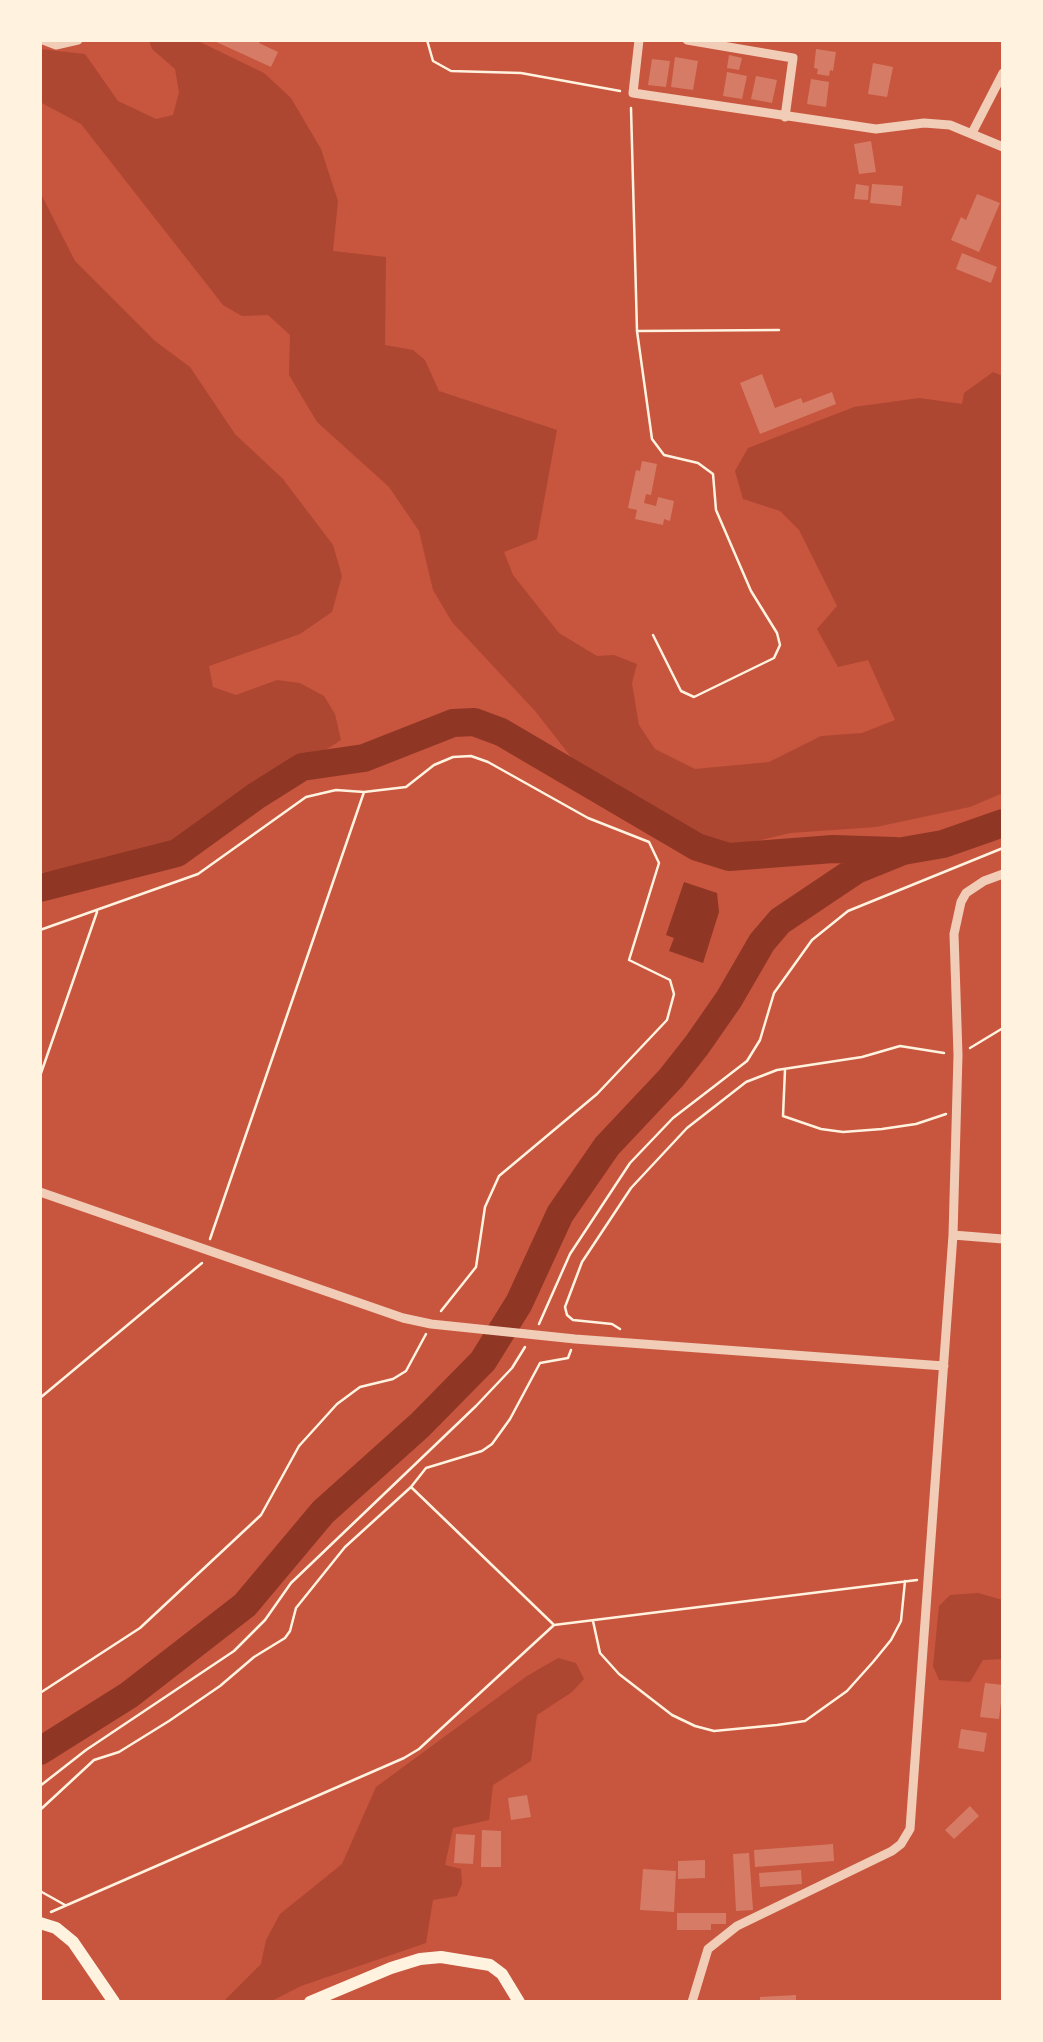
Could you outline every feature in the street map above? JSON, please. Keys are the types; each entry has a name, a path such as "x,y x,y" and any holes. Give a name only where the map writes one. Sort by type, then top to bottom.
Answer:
{"main road":[{"path":"40,1920 73,1942 114,2002"},
{"path":"310,2002 390,1968 441,1957 490,1966 502,1974 519,2002"}],"street":[{"path":"43,40 56,45 78,40"},
{"path":"638,40 633,93 876,130 924,123 950,125 1003,146"},
{"path":"687,40 793,58 785,117"},
{"path":"972,133 1003,73"},
{"path":"692,2002 708,1949 736,1926 892,1851 906,1838 913,1816 953,1236 958,1055 956,921 966,892 1003,874"},
{"path":"40,1192 403,1318 432,1324 575,1339 944,1366"},
{"path":"953,1236 1003,1239"}],"path":[{"path":"428,40 433,61 451,71 521,73 633,93 629,117 636,331 652,440 664,454 698,463 712,474 716,510 750,592 777,633 780,646 774,658 694,698 681,691 653,635"},
{"path":"636,331 780,330"},
{"path":"40,930 198,874 306,797 336,790 406,788 434,765 452,757 471,756 588,818 649,842 659,863 629,960 670,980 674,994 667,1020 597,1094 499,1176 485,1207 476,1266 432,1324 406,1371 393,1379 360,1386 336,1404 300,1446 262,1515 140,1628 40,1693"},
{"path":"40,1398 210,1251 364,792"},
{"path":"40,1786 86,1750 234,1651 320,1553 512,1368 546,1312 570,1254 630,1163 673,1118 748,1062 760,1040 774,993 812,940 848,912 1003,848"},
{"path":"40,1076 97,912"},
{"path":"621,1342 622,1330 612,1324 573,1320 565,1307 582,1262 631,1188 687,1128 746,1082 784,1069 862,1057 900,1046 958,1055 1003,1028"},
{"path":"784,1069 783,1116 821,1129 843,1132 916,1124 956,1110"},
{"path":"40,1810 94,1760 120,1752 169,1721 285,1638 296,1608 333,1560 433,1464 482,1452 492,1444 540,1363 568,1358 575,1339"},
{"path":"410,1487 554,1625"},
{"path":"40,1920 404,1758 419,1749 554,1625 930,1578"},
{"path":"592,1620 600,1652 619,1674 672,1715 714,1731 777,1726 805,1721 847,1691 873,1662 901,1621 905,1581"},
{"path":"40,1891 66,1906"}],"shaded area":[{"path":"149,40 196,40 264,73 291,98 321,149 338,201 333,251 386,257 385,345 413,350 425,360 439,391 557,430 537,539 504,552 513,575 559,633 597,656 614,655 637,664 632,683 639,725 655,749 695,769 769,762 821,736 862,733 895,720 868,660 838,667 817,629 837,606 799,530 780,511 743,499 735,471 748,448 854,407 919,398 962,404 964,393 993,372 1003,376 1003,793 970,807 876,827 790,833 732,847 697,835 626,799 575,762 535,711 452,622 433,590 419,531 389,487 317,422 289,375 290,335 268,315 242,316 223,305 81,124 40,102 40,49 85,54 118,101 156,119 173,115 179,92 175,69 152,49"},
{"path":"40,192 75,261 155,341 190,367 235,434 283,479 333,545 342,576 332,612 300,634 209,666 213,687 236,695 277,680 300,683 324,696 335,714 341,740 175,847 40,873"},
{"path":"684,882 717,893 719,912 703,963 669,951 674,938 666,935"},
{"path":"978,1593 1003,1600 1003,1659 983,1660 970,1682 939,1680 933,1666 939,1606 950,1595"},
{"path":"558,1658 576,1663 584,1679 572,1692 537,1715 531,1761 493,1785 489,1820 453,1828 445,1865 461,1869 462,1884 457,1896 433,1900 426,1943 301,1986 270,2002 223,2002 261,1964 266,1940 280,1914 342,1864 376,1787 527,1676"}],"building":[{"path":"212,40 261,40 259,43 278,52 271,67"},
{"path":"816,49 836,52 829,76 817,74 818,69 814,68"},
{"path":"729,55 742,58 739,70 727,68"},
{"path":"675,57 698,61 693,90 671,87"},
{"path":"652,59 670,61 666,87 648,85"},
{"path":"873,63 893,67 887,97 868,94"},
{"path":"727,72 747,76 742,99 723,96"},
{"path":"756,76 777,80 772,103 751,99"},
{"path":"811,79 829,82 826,107 807,104"},
{"path":"871,141 876,172 859,174 854,144"},
{"path":"856,184 869,186 868,200 854,199"},
{"path":"872,184 903,186 901,206 870,203"},
{"path":"977,194 1000,203 979,252 951,240 961,217 966,220"},
{"path":"962,253 997,267 991,283 956,269"},
{"path":"762,374 775,408 832,392 836,404 760,434 740,383"},
{"path":"642,461 657,464 651,495 646,494 644,503 656,506 658,497 674,501 670,521 664,519 663,525 635,519 637,510 628,508 636,470 640,471"},
{"path":"985,1683 1003,1685 999,1719 980,1717"},
{"path":"961,1729 987,1733 984,1752 958,1748"},
{"path":"527,1795 531,1817 511,1820 508,1798"},
{"path":"970,1806 979,1816 954,1839 945,1830"},
{"path":"482,1830 501,1831 501,1867 481,1867"},
{"path":"456,1834 475,1835 473,1864 454,1863"},
{"path":"833,1844 834,1861 755,1867 754,1850"},
{"path":"749,1853 753,1910 736,1911 733,1854"},
{"path":"705,1860 705,1878 678,1879 678,1861"},
{"path":"643,1869 676,1871 674,1912 640,1910"},
{"path":"801,1870 802,1884 760,1887 759,1873"},
{"path":"677,1913 726,1913 726,1924 711,1924 711,1930 677,1930"},
{"path":"796,1995 796,2002 760,2002 760,1997"}],"waterway":[{"path":"40,888 177,853 302,767 364,758 453,723 474,722 501,732 697,847 729,857 833,849 895,851"},
{"path":"40,1751 129,1695 245,1605 323,1512 420,1425 483,1361 519,1303 560,1214 607,1146 697,1045 762,942 780,921 856,870 903,851 943,844 1003,823"}]}
